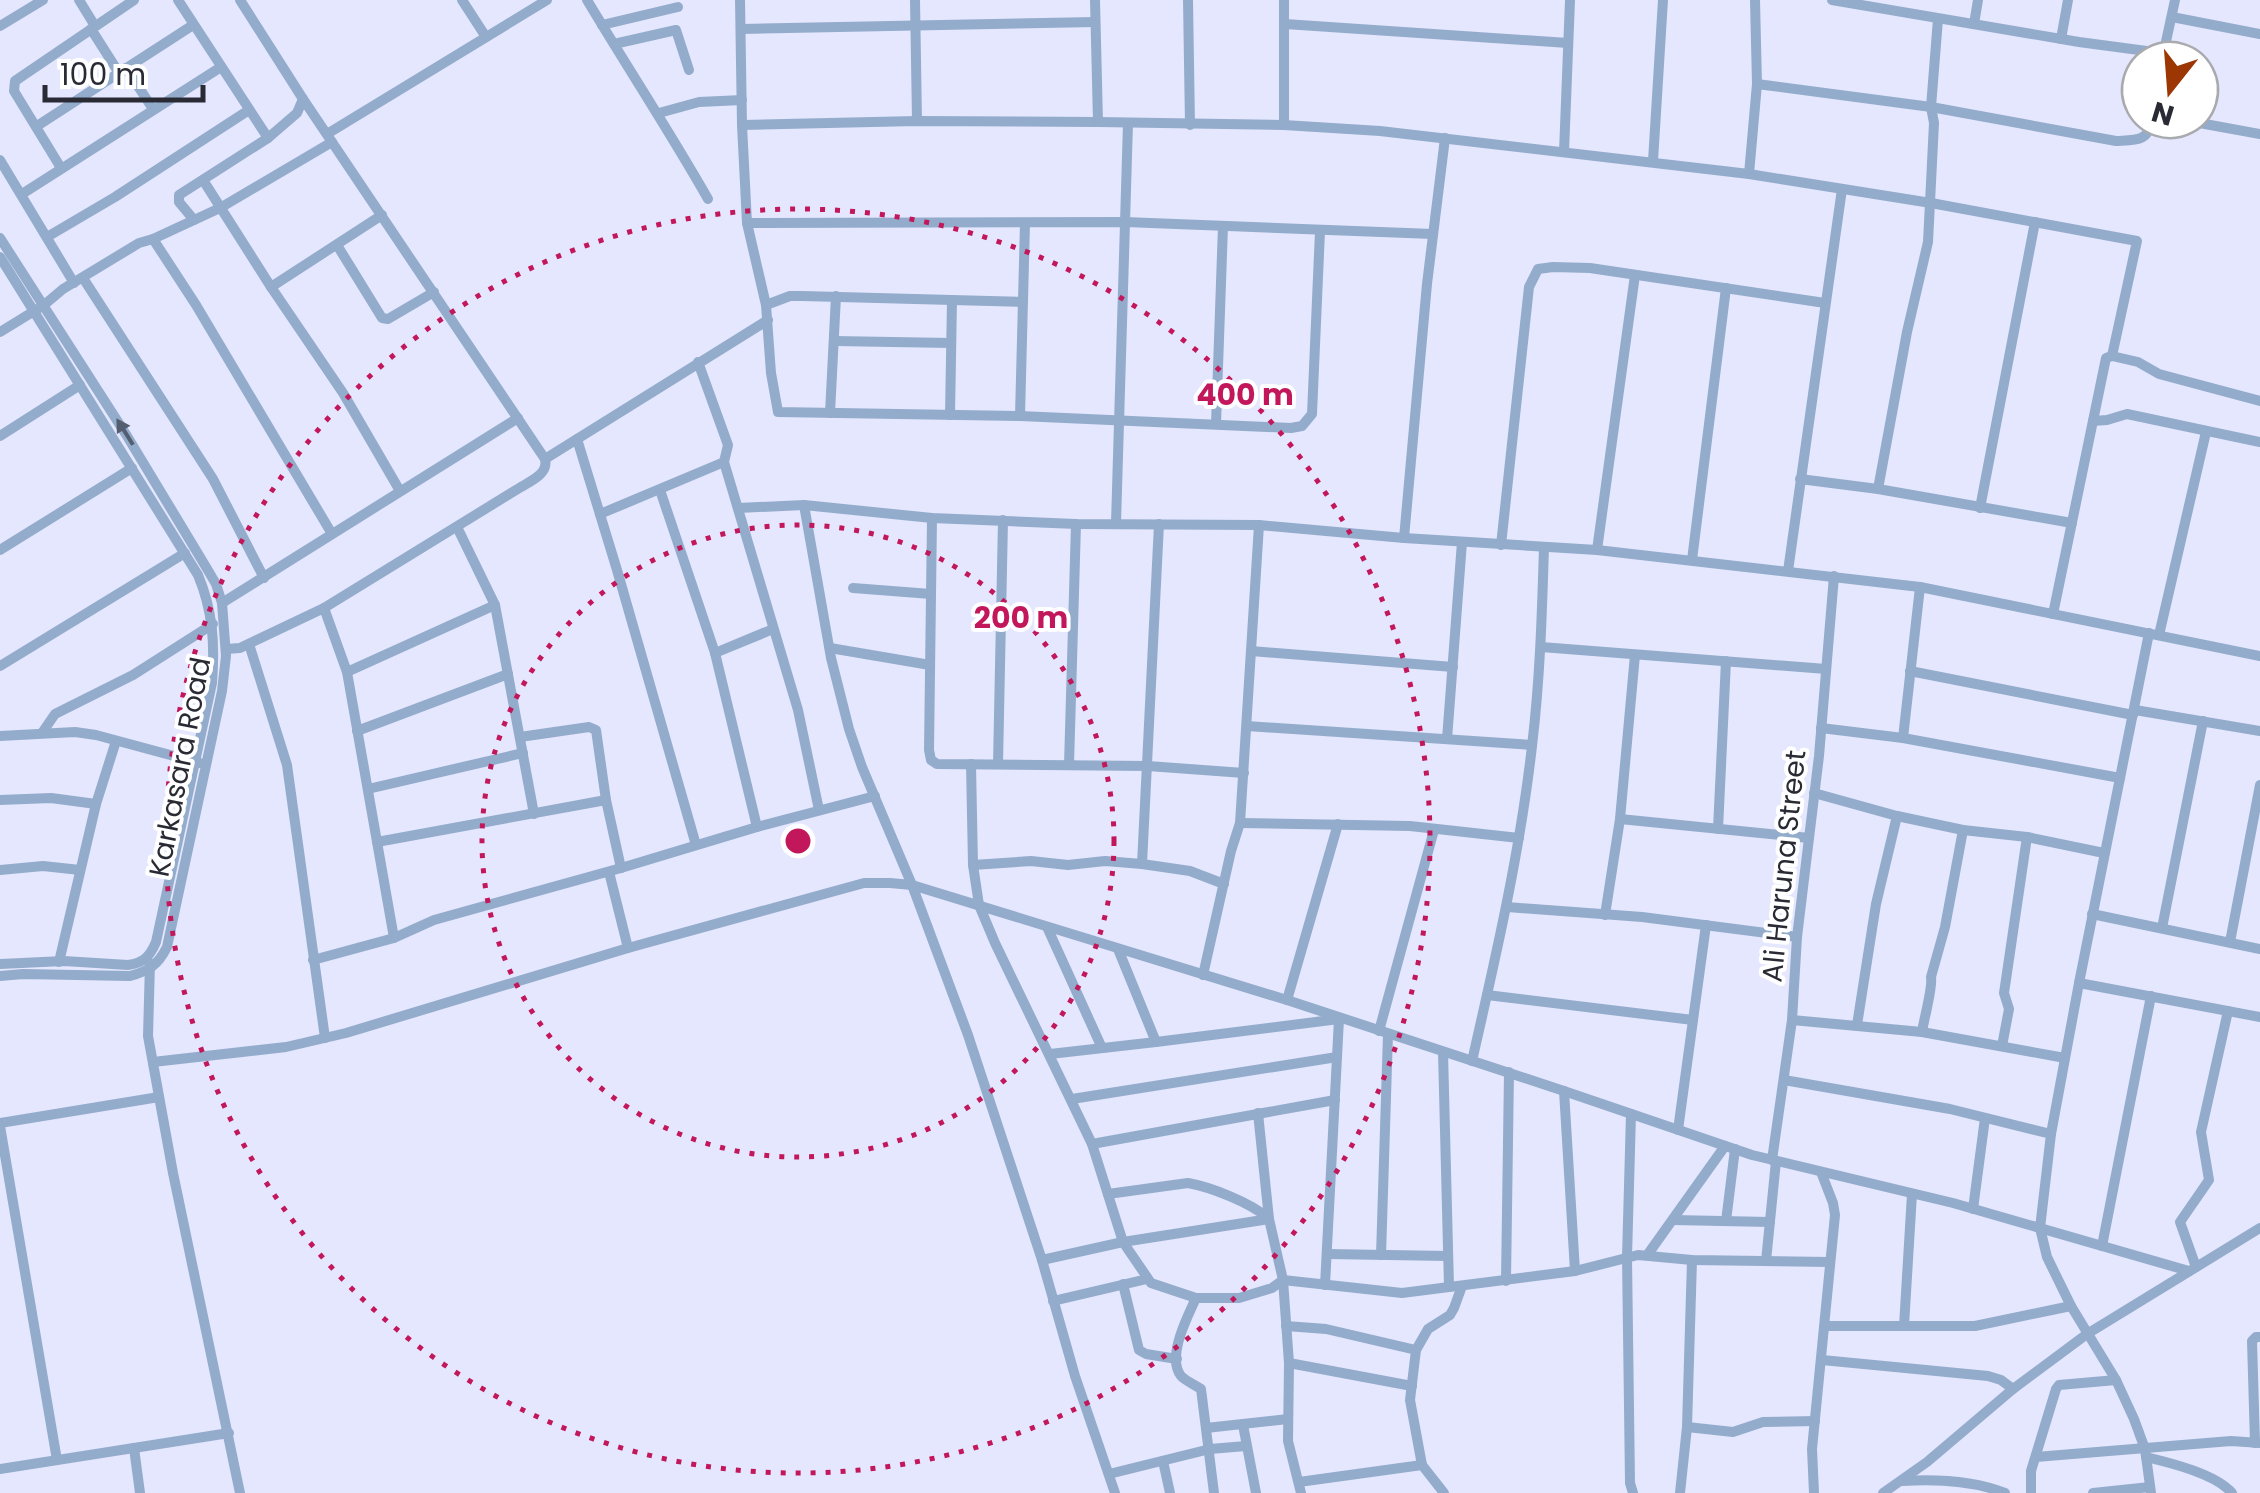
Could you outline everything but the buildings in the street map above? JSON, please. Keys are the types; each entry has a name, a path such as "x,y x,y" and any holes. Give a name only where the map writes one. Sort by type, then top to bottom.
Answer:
{"street":[{"path":"0,26 44,0"},
{"path":"80,0 93,28 153,109"},
{"path":"61,168 14,91 15,81 134,0"},
{"path":"178,0 268,138"},
{"path":"226,648 240,648 324,608 544,472 546,465 545,458 240,0"},
{"path":"462,0 486,37"},
{"path":"0,332 138,243 220,208 547,0"},
{"path":"587,0 708,199"},
{"path":"740,0 746,223 766,305 778,412 1302,426 1312,414 1320,231"},
{"path":"915,0 917,121"},
{"path":"1094,0 1098,122"},
{"path":"1188,0 1190,125"},
{"path":"1284,0 1284,125"},
{"path":"1564,152 1570,0"},
{"path":"1653,161 1663,0"},
{"path":"1750,174 1757,84 1755,0"},
{"path":"1832,0 1879,4 1938,19 2120,47"},
{"path":"1974,24 1978,0"},
{"path":"2061,39 2068,0"},
{"path":"2166,40 2175,0"},
{"path":"602,24 678,7"},
{"path":"2172,17 2260,34"},
{"path":"1878,488 1906,332 1928,242 1934,123 1931,107 1938,19"},
{"path":"742,29 1095,22"},
{"path":"1285,24 1568,43"},
{"path":"37,126 193,25"},
{"path":"614,44 676,30 689,70"},
{"path":"22,194 220,67"},
{"path":"1757,84 1931,107 2123,140"},
{"path":"194,220 179,195 268,138 297,113 303,99"},
{"path":"659,113 698,102 742,100"},
{"path":"47,237 249,110"},
{"path":"742,125 917,121 1284,125 1653,161 1932,203 2137,241 2112,356"},
{"path":"1116,523 1128,123"},
{"path":"2220,127 2260,134"},
{"path":"1404,538 1445,138"},
{"path":"0,160 47,237 213,480 264,578"},
{"path":"203,180 342,393 400,491"},
{"path":"1788,571 1842,189"},
{"path":"271,287 382,215"},
{"path":"746,223 1125,222 1433,234"},
{"path":"1980,508 2035,222"},
{"path":"1020,416 1026,223"},
{"path":"1216,424 1223,226"},
{"name":"Karkasara Road","path":"0,238 80,384 198,575 213,624 212,683 167,947 150,969"},
{"path":"153,239 332,534"},
{"path":"337,244 384,319 434,292"},
{"name":"Karkasara Road","path":"0,257 127,436 206,566 222,603 226,648 222,690 150,954 148,1036 240,1493"},
{"path":"1501,545 1529,287 1541,268 1590,268 1826,303"},
{"path":"1597,550 1635,275"},
{"path":"1692,560 1726,288"},
{"path":"766,305 790,296 1023,302"},
{"path":"830,414 836,296"},
{"path":"950,415 952,300"},
{"path":"545,458 768,320"},
{"path":"834,341 951,343"},
{"path":"2053,614 2106,358 2112,356 2159,374 2260,400"},
{"path":"698,362 728,445 724,462 798,710 819,810"},
{"path":"0,436 80,384"},
{"path":"2093,421 2127,414 2260,442"},
{"path":"222,603 518,418"},
{"path":"2093,1493 2150,1490 2146,1453 2116,1380 2071,1306 2047,1257 2040,1228 2052,1134 2104,853 2134,712 2206,432"},
{"path":"577,439 696,845"},
{"path":"600,514 724,462"},
{"path":"0,550 132,468"},
{"path":"1800,479 1878,488 2072,523"},
{"path":"660,490 715,653 758,827"},
{"path":"738,508 804,505 932,518 1260,526 1597,550 1920,587 2260,656"},
{"path":"804,505 849,729 968,1035 1115,1493"},
{"path":"932,518 931,760 937,764 1148,766 1244,773"},
{"path":"998,764 1004,520"},
{"path":"1069,764 1076,524"},
{"path":"1142,864 1159,524"},
{"path":"458,526 495,605 534,814"},
{"path":"1203,975 1240,824 1260,526"},
{"path":"1447,739 1462,542"},
{"path":"1472,1061 1519,838 1541,647 1544,547"},
{"path":"0,666 185,554"},
{"name":"Ali Haruna Street","path":"1766,1262 1834,576"},
{"path":"1903,738 1920,587"},
{"path":"854,588 931,594"},
{"path":"347,672 495,605"},
{"path":"324,608 347,672 394,938"},
{"path":"42,733 54,714 133,675 213,624"},
{"path":"715,653 774,629"},
{"path":"249,644 287,765 324,1038"},
{"path":"1541,647 1826,669"},
{"path":"830,648 930,665"},
{"path":"1252,652 1452,668"},
{"path":"1605,915 1620,819 1635,654"},
{"path":"1718,829 1726,662"},
{"path":"1910,671 2260,731"},
{"path":"357,731 508,674"},
{"path":"2162,928 2202,721"},
{"path":"1247,726 1532,745"},
{"path":"520,738 593,727 596,730 628,948"},
{"path":"1821,728 1903,738 2120,778"},
{"path":"0,736 74,732 200,763"},
{"path":"58,962 96,804 116,741"},
{"path":"368,790 523,753"},
{"path":"971,764 973,864 986,926 1092,1144 1124,1242 1147,1278 1157,1286 1196,1298 1239,1298 1272,1288 1283,1280 1402,1293 1575,1271 1648,1254 1692,1260 1830,1262"},
{"path":"2230,942 2260,785"},
{"path":"1814,793 1964,830 2027,837 2104,853"},
{"path":"314,960 394,938 434,920 876,796"},
{"path":"0,800 51,798 96,804"},
{"path":"378,842 606,800"},
{"path":"1857,1024 1876,904 1897,816"},
{"path":"1620,819 1809,838"},
{"path":"1240,824 1410,826 1519,838"},
{"path":"1288,1000 1338,824"},
{"path":"1381,1255 1384,1033 1434,830"},
{"path":"1922,1032 1964,830"},
{"path":"2002,1046 2008,1008 2004,993 2027,837"},
{"path":"973,864 1142,864 1190,871 1224,884"},
{"path":"0,870 43,866 80,870"},
{"path":"153,1062 286,1047 324,1038 628,948 864,883 890,882 1288,1000 1730,1148 2193,1269"},
{"path":"1507,907 1797,936"},
{"path":"2092,914 2260,948"},
{"path":"1678,1130 1706,925"},
{"path":"1047,927 1102,1048"},
{"path":"1118,948 1156,1042"},
{"path":"0,964 128,966 150,954"},
{"path":"0,976 130,976 150,969"},
{"path":"2078,983 2260,1017"},
{"path":"1487,995 1693,1020"},
{"path":"2102,1246 2151,996"},
{"path":"2193,1269 2180,1222 2209,1180 2201,1132 2228,1011"},
{"path":"1050,1054 1339,1019"},
{"path":"1325,1285 1339,1019"},
{"path":"1792,1020 1922,1032 2065,1058"},
{"path":"1443,1052 1448,1287"},
{"path":"1072,1099 1337,1056"},
{"path":"1506,1281 1509,1072"},
{"path":"1784,1080 1950,1109 2052,1134"},
{"path":"1564,1091 1575,1271"},
{"path":"57,1460 0,1124 159,1098"},
{"path":"1092,1144 1335,1100"},
{"path":"1258,1114 1269,1218 1283,1280 1289,1363 1288,1441 1300,1488 1422,1464"},
{"path":"1631,1114 1627,1257 1633,1493"},
{"path":"1973,1209 1985,1118"},
{"path":"1648,1254 1730,1148"},
{"path":"1726,1221 1730,1148"},
{"path":"1814,1493 1812,1448 1834,1215 1821,1172"},
{"path":"1108,1194 1188,1183 1269,1218"},
{"path":"1904,1326 1912,1194"},
{"path":"1042,1260 1269,1218"},
{"path":"1673,1220 1770,1222"},
{"path":"1883,1493 1928,1462 2013,1389 2087,1334 2259,1230"},
{"path":"1327,1254 1448,1256"},
{"path":"1680,1493 1687,1427 1692,1260"},
{"path":"1053,1300 1147,1278"},
{"path":"1123,1284 1140,1350 1177,1359"},
{"path":"1444,1493 1422,1464 1410,1400 1416,1350 1428,1329 1450,1315 1462,1286"},
{"path":"1196,1298 1178,1341 1177,1359 1182,1377 1201,1390 1214,1493"},
{"path":"1825,1326 1976,1326 2071,1306"},
{"path":"1286,1326 1326,1330 1416,1350"},
{"path":"2036,1457 2146,1453 2231,1441 2257,1443 2257,1364 2252,1342 2260,1337"},
{"path":"1822,1360 1988,1376 2013,1389"},
{"path":"1289,1363 1412,1386"},
{"path":"2030,1493 2030,1471 2059,1385 2116,1380"},
{"path":"1206,1428 1288,1419"},
{"path":"1687,1427 1733,1432 1762,1422 1814,1421"},
{"path":"1243,1424 1256,1493"},
{"path":"0,1469 228,1434"},
{"path":"1110,1474 1210,1449 1246,1446"},
{"path":"134,1448 140,1493"},
{"path":"2146,1453 2226,1486 2232,1493"},
{"path":"1163,1461 1170,1493"},
{"path":"1926,1480 1927,1493"},
{"path":"1901,1481 1982,1486 2005,1493"}]}
